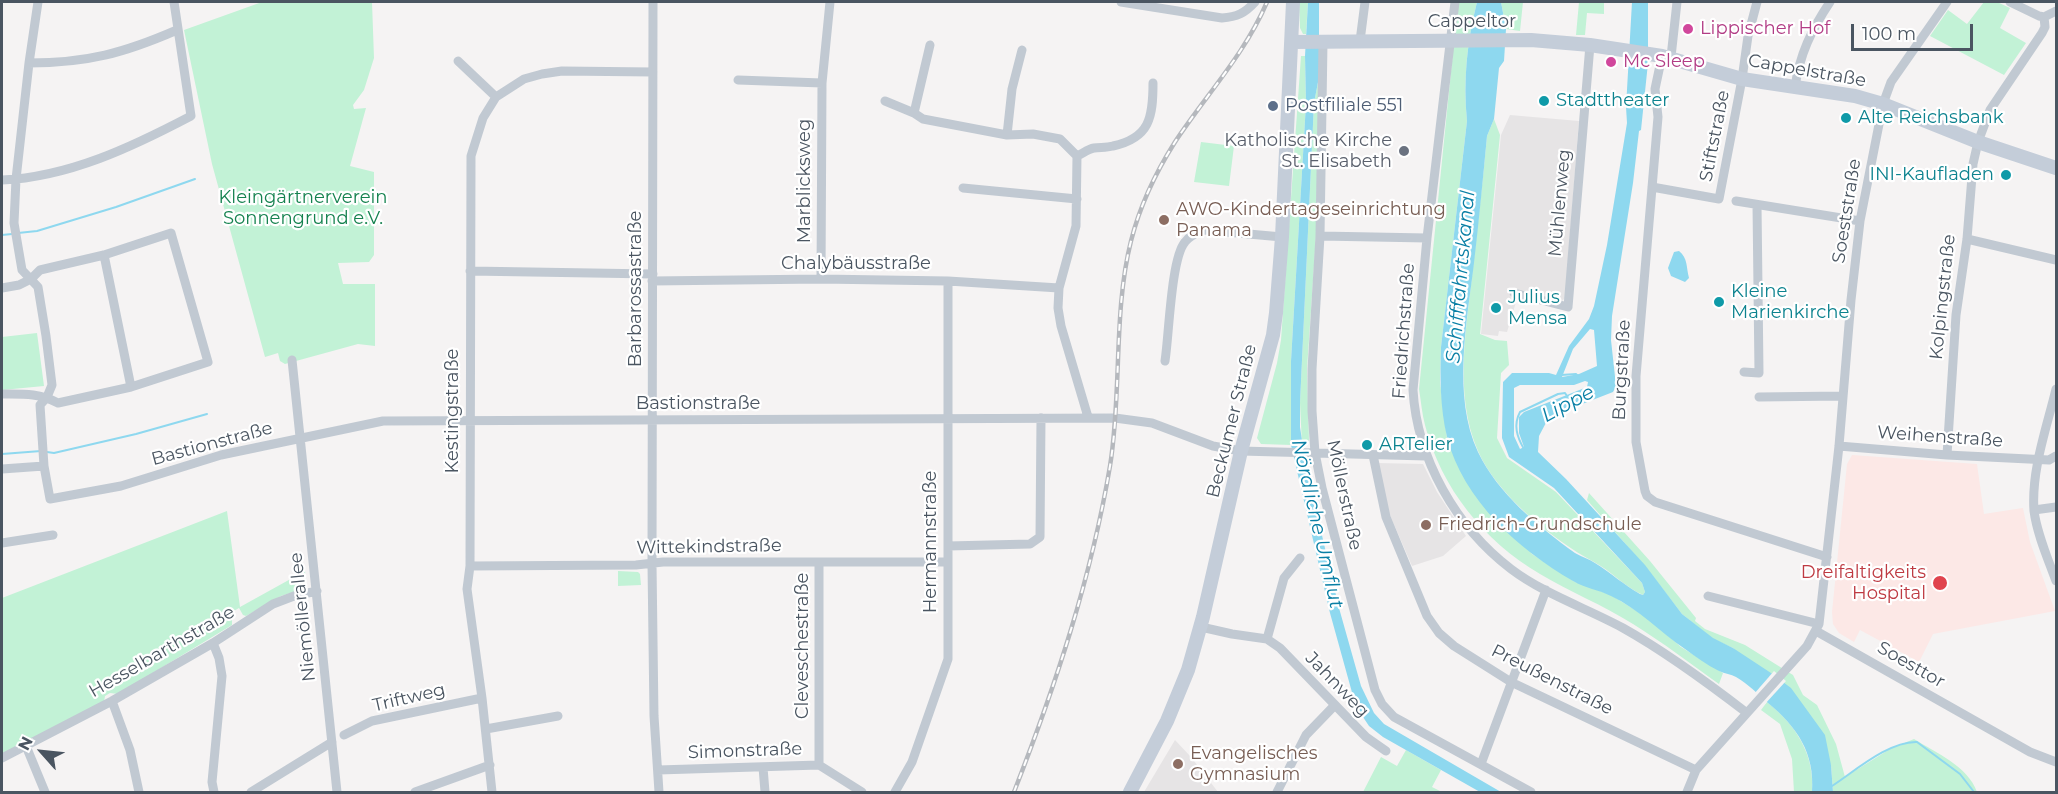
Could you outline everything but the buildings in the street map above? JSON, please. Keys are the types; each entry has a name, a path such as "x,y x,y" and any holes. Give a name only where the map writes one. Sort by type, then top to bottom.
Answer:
{"main road":[{"name":"Beckumer Straße","path":"1130,792 1178,697 1201,627 1241,452 1273,335 1299,42 1293,2"},
{"name":"Cappeltor","path":"1299,42 1507,40 1590,45 1661,56"},
{"name":"Cappelstraße","path":"1661,56 1742,79 1855,96 1883,104 1978,142 2056,168"}],"street":[{"path":"2,469 44,466 40,405 47,397 52,385 38,287 22,270 16,231 16,179 28,63 38,2"},
{"path":"2,180 56,172 91,162 144,141 191,116 174,2"},
{"name":"Barbarossastraße","path":"654,2 652,564 653,684 659,792"},
{"name":"Marblicksweg","path":"821,279 822,83 830,2"},
{"path":"1120,2 1222,18 1236,16 1249,9 1255,2"},
{"path":"1360,41 1365,2"},
{"name":"Friedrichstraße","path":"1455,2 1426,238 1413,390 1414,406 1426,456 1446,495 1468,527 1511,569 1546,590 1623,628 1720,692 1747,713"},
{"name":"Burgstraße","path":"1677,2 1661,56 1655,89 1658,117 1637,362 1635,414 1641,479 1647,496 1655,502 1827,557"},
{"name":"Stiftstraße","path":"1652,187 1719,199 1748,36 1757,2"},
{"path":"1795,88 1801,56 1815,25 1830,2"},
{"name":"Soeststraße","path":"1827,557 1860,221 1883,104 1892,82 1947,2"},
{"path":"2010,2 2039,16 2056,10"},
{"name":"Kolpingstraße","path":"1947,455 1956,315 1967,239 1973,164 1978,142 1990,110 2042,33 2045,27 2044,16"},
{"path":"28,63 64,63 110,55 135,48 177,30"},
{"name":"Möllerstraße","path":"1321,42 1320,236 1312,369 1312,453 1378,697 1394,717 1531,792"},
{"path":"914,113 930,45"},
{"name":"Mühlenweg","path":"1514,293 1568,308 1590,45"},
{"path":"1007,135 1012,89 1023,50"},
{"path":"458,61 496,97"},
{"name":"Kestingstraße","path":"492,792 467,589 470,566 471,156 483,118 496,97 524,80 542,74 562,72 653,72"},
{"path":"738,80 822,83"},
{"path":"1077,156 1092,148 1123,144 1141,133 1151,115 1153,83"},
{"path":"885,101 923,119 1007,135 1033,134 1060,139 1077,156 1076,226 1059,288 1058,308 1060,327 1088,417"},
{"path":"963,188 1077,199"},
{"path":"1736,201 1860,221"},
{"path":"1744,372 1759,373 1757,206"},
{"path":"1165,361 1173,286 1179,254 1184,243 1193,234 1204,230 1282,237"},
{"path":"2,288 31,279 40,270 104,255 171,233 208,362 131,387 58,403 34,393 2,394"},
{"path":"1320,236 1426,238"},
{"path":"1967,239 2056,260"},
{"path":"104,255 131,387"},
{"name":"Chalybäusstraße","path":"470,271 652,278 948,281 1059,288"},
{"name":"Hermannstraße","path":"894,792 912,762 948,659 948,281"},
{"name":"Niemöllerallee","path":"292,360 337,792"},
{"path":"2056,389 2039,459 2034,510 2037,526 2056,581"},
{"path":"1759,396 1843,396"},
{"name":"Bastionstraße","path":"44,466 50,499 121,486 221,455 383,421 469,419 652,421 1088,417 1134,419 1152,423 1213,446 1241,452 1426,456"},
{"path":"948,546 1030,544 1040,537 1041,418"},
{"name":"Weihenstraße","path":"1839,446 2049,460 2056,456"},
{"name":"Preußenstraße","path":"1372,455 1386,517 1432,625 1454,646 1511,682 1696,770"},
{"path":"2034,510 2056,507"},
{"path":"2,543 54,535"},
{"path":"1687,792 1696,770 1807,646 1817,628 1827,557"},
{"path":"1201,627 1267,639 1284,578 1300,558"},
{"name":"Cleveschestraße","path":"819,562 819,765"},
{"name":"Wittekindstraße","path":"470,566 948,562"},
{"path":"1481,764 1546,590"},
{"name":"Hesselbarthstraße","path":"2,758 112,701 213,643 273,604 317,591"},
{"name":"Soesttor","path":"1708,596 1817,628 2030,752 2056,762"},
{"name":"Jahnweg","path":"1267,639 1280,648 1366,738 1386,751"},
{"path":"213,643 222,675 212,782 214,792"},
{"name":"Triftweg","path":"344,735 372,722 482,698"},
{"path":"112,701 130,750 139,792"},
{"path":"1276,792 1306,735 1334,706"},
{"path":"486,729 558,716"},
{"path":"251,792 332,742"},
{"path":"26,746 45,792"},
{"path":"415,792 490,765"},
{"name":"Simonstraße","path":"658,770 819,765 862,792"},
{"path":"763,767 765,792"}],"shaded area":[{"path":"1510,115 1579,121 1565,298 1562,301 1519,292 1507,332 1499,331 1498,336 1481,334 1501,135"},
{"name":"Dreifaltigkeits Hospital","path":"1852,455 1977,464 1984,514 2023,508 2030,542 2055,611 1933,634 1919,662 1860,630 1854,642 1839,633 1833,624 1832,612 1847,464"},
{"name":"Friedrich-Grundschule","path":"1377,463 1423,464 1437,492 1466,536 1443,556 1412,566 1389,513"},
{"name":"Evangelisches Gymnasium","path":"1175,740 1191,757 1218,792 1144,792"}],"green space":[{"name":"Kleingärtnerverein Sonnengrund e.V.","path":"262,2 372,2 374,58 364,90 353,105 354,109 366,108 350,166 374,172 374,255 369,262 338,263 343,284 375,284 375,346 358,344 285,364 280,361 278,353 265,357 212,164 184,30"},
{"path":"1299,2 1308,2 1306,34 1303,34 1300,28"},
{"path":"1458,2 1477,2 1467,61 1465,91 1467,121 1441,347 1440,382 1447,438 1532,554 1575,582 1611,595 1648,618 1681,647 1723,673 1719,684 1633,624 1540,574 1501,546 1468,511 1442,470 1432,448 1424,421 1419,389"},
{"path":"1501,2 1523,2 1520,31 1506,29"},
{"path":"1579,2 1604,2 1604,14 1587,13 1585,35 1576,35"},
{"path":"1984,2 1997,2 2010,8 2000,28 2026,43 2004,75 1930,36 1948,10 1967,24"},
{"path":"1301,56 1305,56 1306,103 1291,361 1291,445 1261,444 1257,438 1281,340"},
{"path":"1319,77 1316,236 1307,369 1309,440 1306,445 1302,445 1300,403 1314,103"},
{"path":"1494,119 1500,135 1480,334 1495,340 1507,341 1509,365 1501,373 1497,438 1507,458 1556,492 1642,583 1645,592 1643,595 1561,542 1512,500 1487,468 1470,429 1464,383 1465,336 1487,136"},
{"path":"1201,142 1234,146 1229,186 1194,182"},
{"path":"37,333 44,386 2,390 2,337"},
{"path":"1589,493 1650,561 1696,618 1695,621 1705,629 1745,645 1793,675 1803,695 1817,705 1836,744 1845,777 1890,749 1914,739 1959,767 1973,783 1977,792 1833,792 1831,765 1733,648 1713,639 1682,614 1644,565 1587,500"},
{"path":"227,511 240,607 305,571 306,588 281,596 246,616 239,608 232,612 232,625 118,694 110,693 105,696 104,702 2,754 2,598"},
{"path":"618,571 638,572 641,585 618,586"},
{"path":"1767,702 1787,721 1802,742 1810,766 1812,792 1794,792 1792,759 1780,724 1761,710"},
{"path":"1406,750 1441,770 1432,787 1442,792 1363,792 1381,757 1397,766"}],"water":[{"name":"Nördliche Umflut","path":"1308,2 1319,2 1319,77 1314,103 1300,427 1306,467 1339,608 1361,686 1374,713 1384,724 1501,792 1480,792 1383,737 1369,726 1353,696 1330,613 1291,445 1291,361 1306,103 1305,56"},
{"path":"1477,2 1501,2 1506,29 1504,61 1499,68 1494,119 1487,136 1465,334 1463,383 1465,407 1478,452 1496,482 1533,520 1575,553 1595,563 1643,595 1645,592 1642,583 1554,488 1509,457 1502,432 1503,382 1512,373 1556,375 1569,346 1589,319 1594,306 1607,245 1627,123 1632,2 1648,2 1648,63 1641,130 1639,131 1612,316 1611,340 1616,386 1613,392 1549,417 1539,436 1538,452 1645,565 1682,614 1713,638 1733,648 1791,688 1825,735 1833,792 1812,792 1810,765 1802,742 1788,722 1757,693 1736,677 1719,671 1702,661 1621,601 1573,581 1533,554 1496,521 1480,502 1466,482 1455,460 1447,437 1443,414 1441,347 1467,121 1468,46","holes":["1590,329 1594,330 1597,366 1579,374 1562,377 1573,349","1588,382 1587,387 1524,412 1519,417 1519,433 1524,447 1520,449 1514,436 1514,388 1520,385 1574,385"]},
{"path":"1679,251 1684,257 1689,278 1685,282 1671,276 1668,268 1674,252"}],"pier":[{"path":"1774,671 1786,681 1765,704 1754,694"}],"waterway":[{"path":"18,233 37,231 116,207 195,179"},
{"path":"2,235 12,234"},
{"name":"Lippe","path":"1561,375 1576,374 1578,376"},
{"name":"Lippe","path":"1524,449 1517,431 1520,412 1558,394 1565,393 1567,396"},
{"path":"47,452 54,453 136,434 207,414"},
{"path":"2,454 41,451"},
{"path":"1832,786 1895,746 1917,742 1960,774 1974,792"}],"railway":[{"path":"1014,792 1044,713 1093,550 1114,438 1125,268 1139,215 1149,189 1168,153 1248,39 1267,2"}],"place":[{"name":"Lippischer Hof","path":"1688,29"},
{"name":"Mc Sleep","path":"1611,62"},
{"name":"Stadttheater","path":"1544,101"},
{"name":"Postfiliale 551","path":"1273,106"},
{"name":"Alte Reichsbank","path":"1846,118"},
{"name":"Katholische Kirche St. Elisabeth","path":"1404,151"},
{"name":"INI-Kaufladen","path":"2006,175"},
{"name":"AWO-Kindertageseinrichtung Panama","path":"1164,220"},
{"name":"Kleine Marienkirche","path":"1719,302"},
{"name":"Julius Mensa","path":"1496,308"},
{"name":"ARTelier","path":"1367,445"},
{"name":"Friedrich-Grundschule","path":"1426,525"},
{"name":"Dreifaltigkeits Hospital","path":"1940,583"},
{"name":"Evangelisches Gymnasium","path":"1178,764"}],"water label":[{"name":"Schifffahrtskanal","path":"1461,277"}]}
